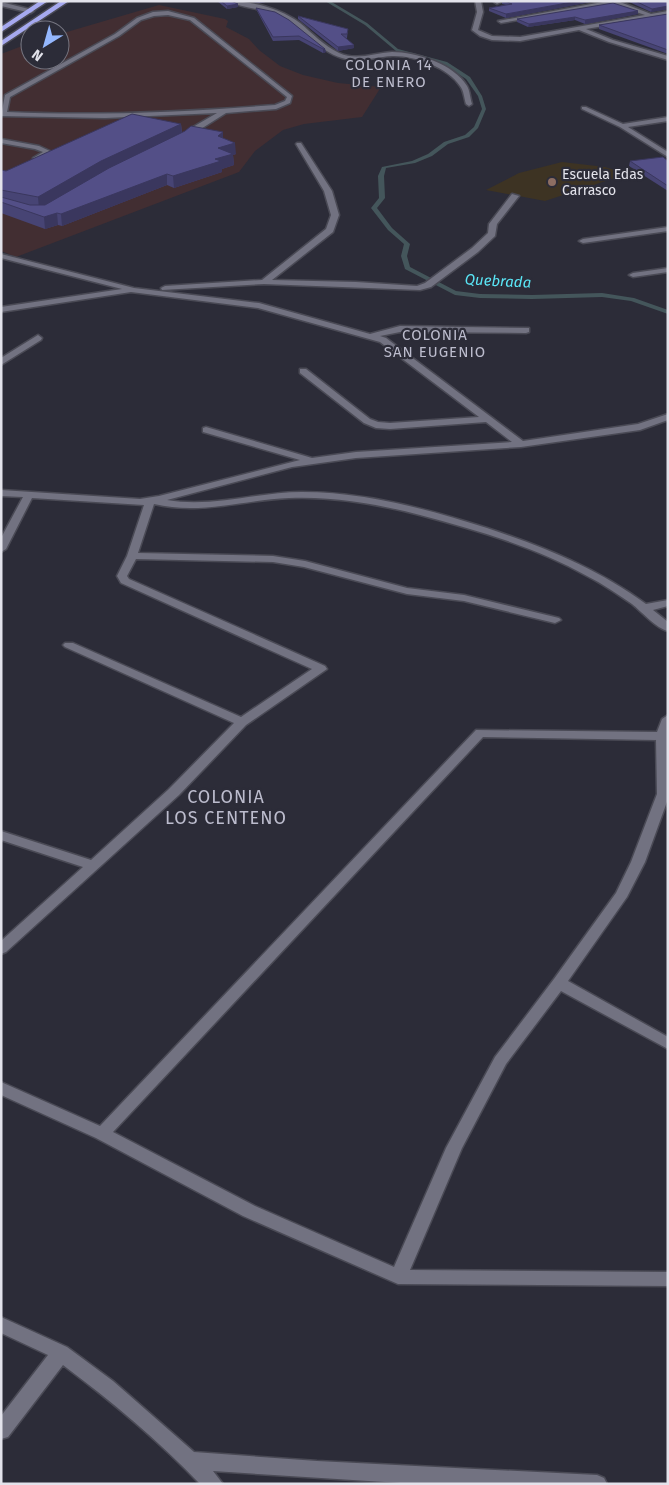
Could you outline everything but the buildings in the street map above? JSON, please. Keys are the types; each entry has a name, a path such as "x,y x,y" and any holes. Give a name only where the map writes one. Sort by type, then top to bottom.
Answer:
{"highway":[{"path":"1,30 45,1"},
{"path":"1,44 66,1"}],"street":[{"path":"230,1 276,12 287,17 314,39 344,57 361,58 401,54 426,60 446,70 464,85 469,104"},
{"path":"478,1 481,6 480,18 475,30 487,36 505,39 520,39 668,13"},
{"path":"501,21 614,2 668,21"},
{"path":"1,4 31,11"},
{"path":"168,13 192,19 290,97 288,102 276,106 227,111 129,116 44,117 2,114 7,96 118,35 139,19 153,14 168,13"},
{"path":"580,29 611,41 668,58"},
{"path":"584,108 622,126 664,150 668,155"},
{"path":"174,143 183,139 195,128 227,111"},
{"path":"622,126 668,119"},
{"path":"1,141 37,147 49,152 26,163"},
{"path":"264,282 330,230 335,215 328,191 299,144"},
{"path":"1,310 134,290 264,282 356,284 417,288 428,285 475,250 492,234 493,224 515,196"},
{"path":"583,241 668,229"},
{"path":"1,256 134,290 259,306 383,340 521,444"},
{"path":"633,275 668,270"},
{"path":"371,336 400,330 526,330"},
{"path":"1,362 38,338"},
{"path":"303,371 376,425 390,426 488,419"},
{"path":"1,493 129,503 150,501 275,466 313,460 521,444 640,427 668,417"},
{"path":"206,430 313,460"},
{"path":"1,548 29,495"},
{"path":"150,501 185,506 202,506 278,496 324,496 347,498 412,510 459,522 555,556 579,567 645,608 668,628"},
{"path":"1,949 91,865 174,792 242,722 322,669 125,581 122,576 132,556 150,501"},
{"path":"132,556 274,559 305,564 407,591 464,598 555,620"},
{"path":"645,608 668,603"},
{"path":"69,645 242,722"},
{"path":"398,1277 454,1148 500,1060 559,983 622,894 638,862 663,794 662,736 668,719"},
{"path":"102,1134 480,734 662,736"},
{"path":"1,835 91,865"},
{"path":"559,983 668,1044"},
{"path":"1,1088 102,1134 249,1211 398,1277 668,1279"},
{"path":"1,1324 61,1353 106,1387 190,1460 213,1484"},
{"path":"1,1431 61,1353"},
{"path":"190,1460 317,1470 598,1484"}],"shaded area":[{"path":"159,5 225,19 228,21 226,27 249,39 259,50 280,66 303,75 338,83 381,87 362,117 304,124 283,130 255,151 239,172 16,257 1,251 1,54 20,47 20,70 70,70 70,31"},
{"name":"Escuela Edas Carrasco","path":"562,162 605,167 627,174 545,201 486,190 519,173"}],"waterway":[{"name":"Quebrada","path":"327,1 366,24 397,50 445,63 468,78 480,96 484,109 476,128 467,136 446,143 430,155 413,162 384,167 381,176 382,198 374,208 390,229 407,244 404,256 407,268 455,293 480,296 532,297 602,295 632,299 668,312"}],"place":[{"name":"Escuela Edas Carrasco","path":"552,182"}],"district":[{"name":"COLONIA 14 DE ENERO","path":"389,74"},
{"name":"COLONIA SAN EUGENIO","path":"435,344"},
{"name":"COLONIA LOS CENTENO","path":"226,808"}]}
